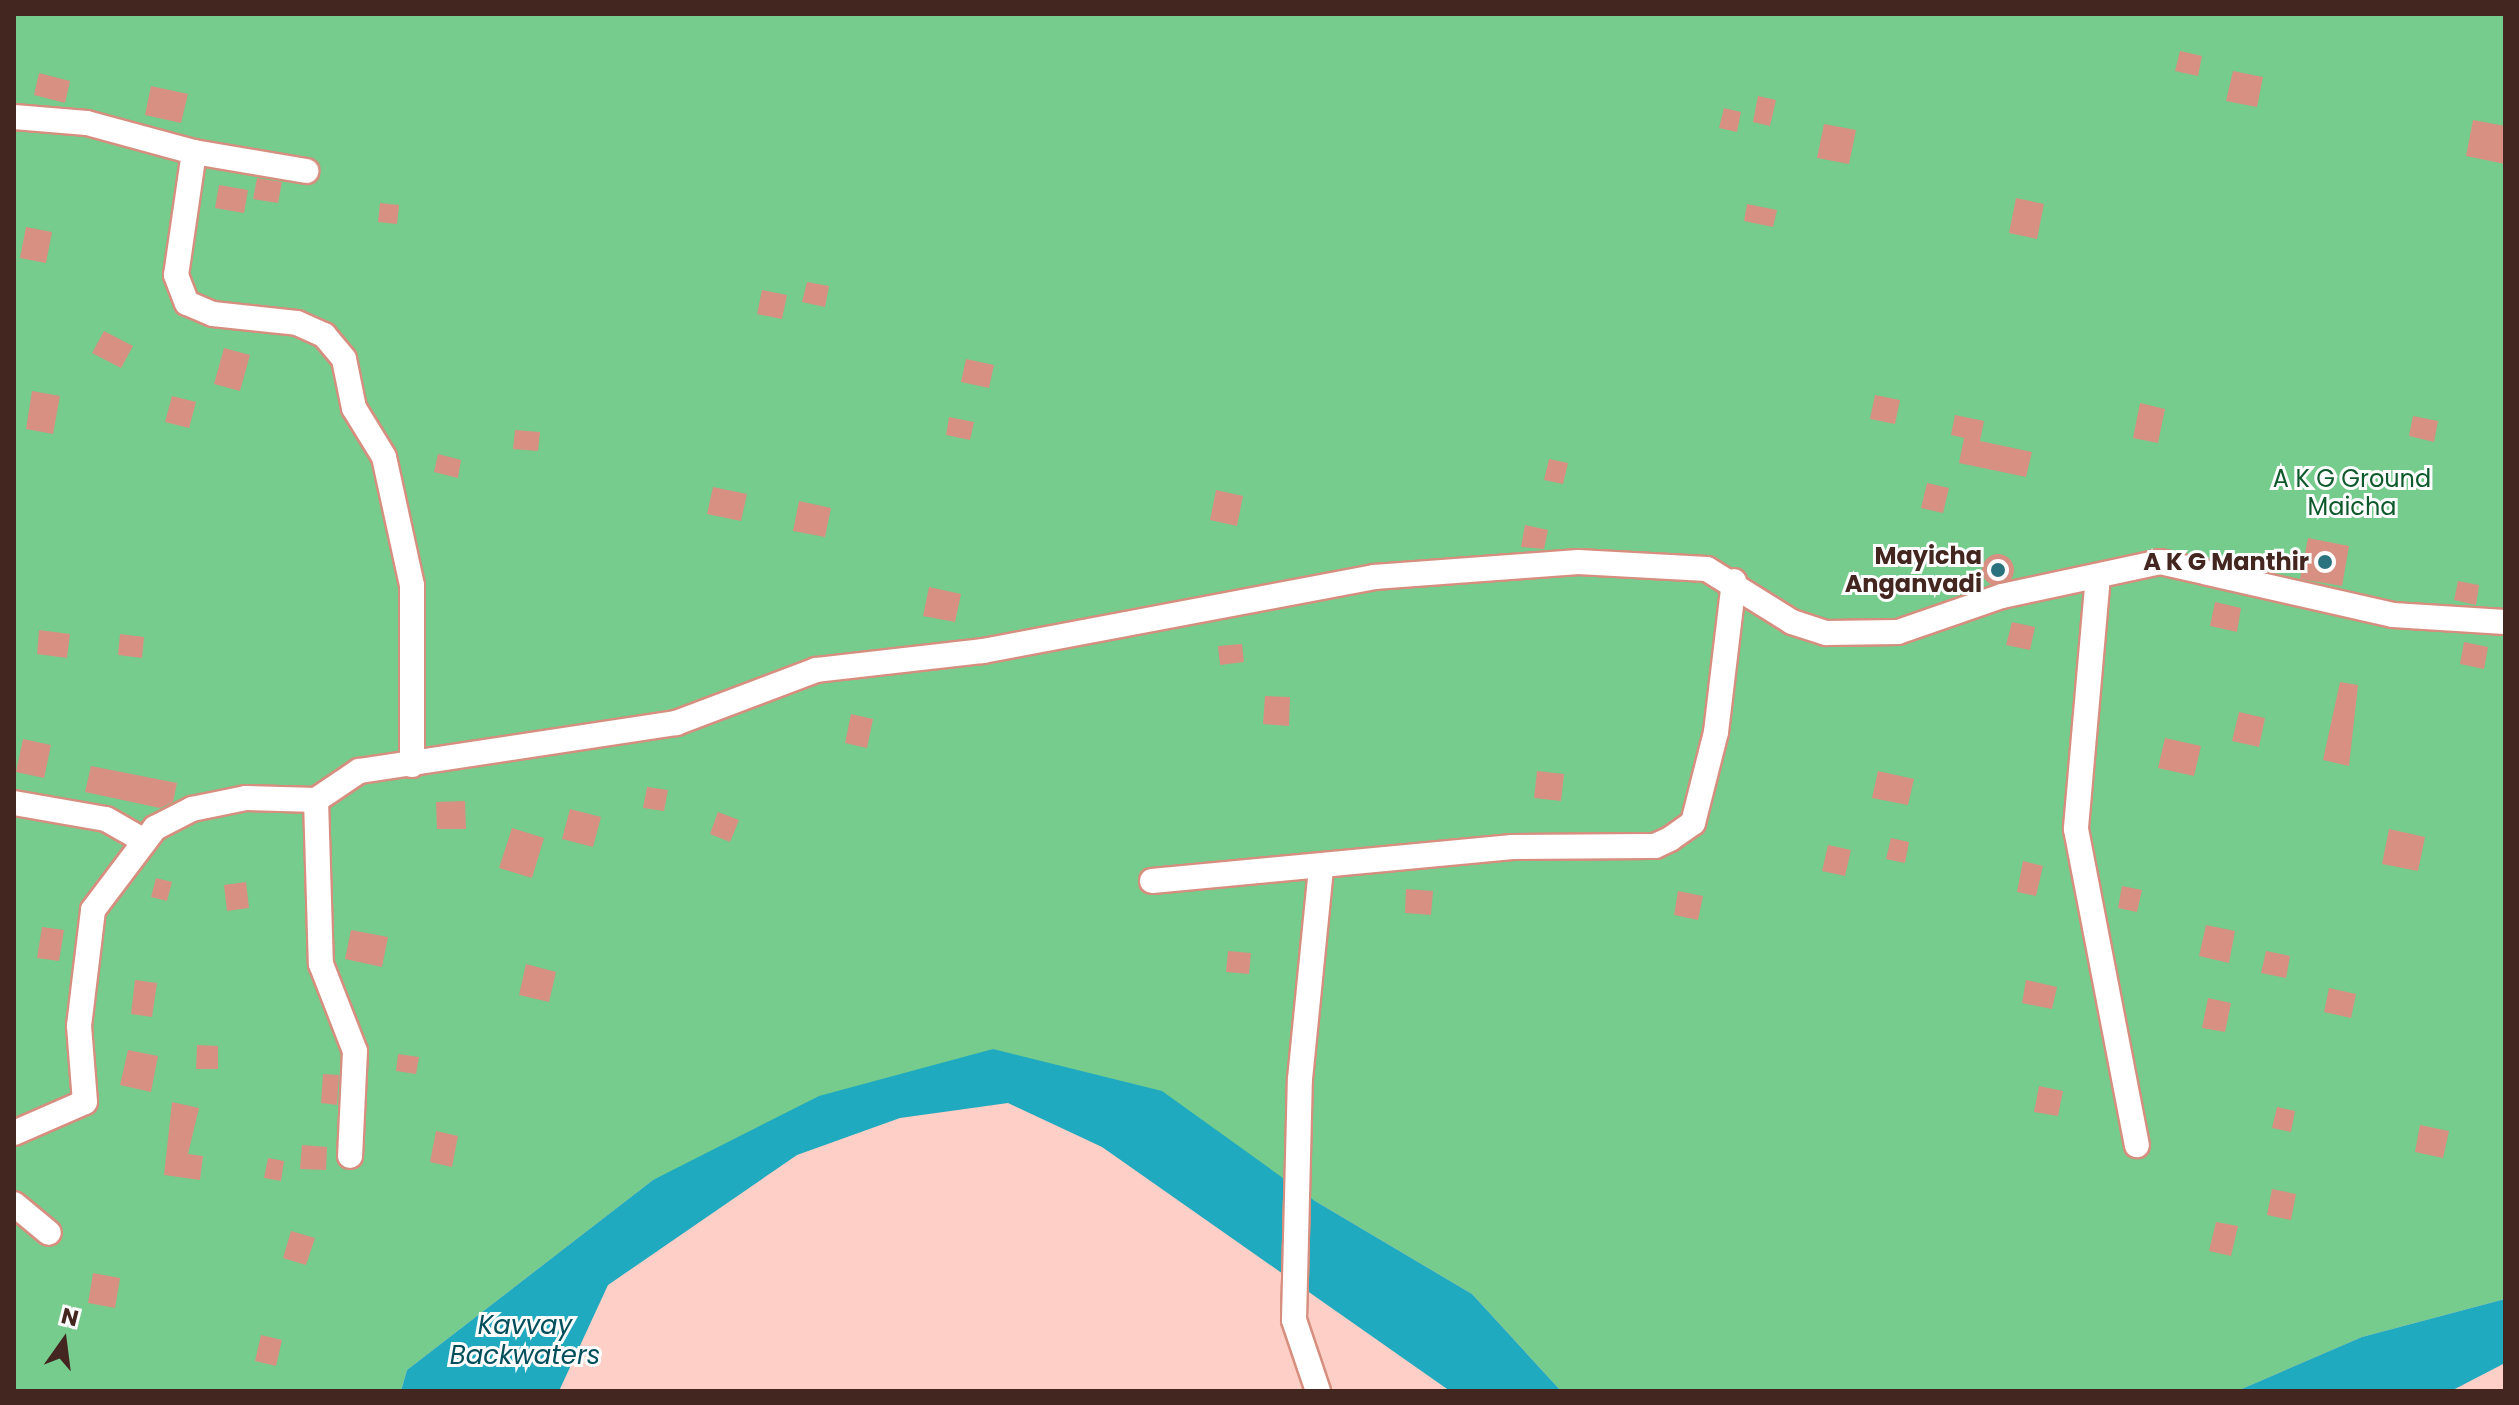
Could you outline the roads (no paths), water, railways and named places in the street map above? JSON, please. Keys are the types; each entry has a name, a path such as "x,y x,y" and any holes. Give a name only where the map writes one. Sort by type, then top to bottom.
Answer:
{"street":[{"path":"14,117 87,123 194,152 306,171"},
{"path":"194,152 176,275 187,303 324,335 344,359 354,408 384,457 412,585 412,765"},
{"path":"14,1133 85,1102 79,1026 93,910 141,839 192,809 246,798 316,800 347,775 676,723 816,670 983,651 1374,577 1578,562 1707,569 1734,581 1792,622 1826,633 1898,632 2002,596 2160,562 2393,615 2505,622"},
{"path":"2098,576 2076,829 2137,1145"},
{"path":"1152,881 1294,863 1321,868 1512,847 1655,846 1670,839 1693,823 1716,732 1734,581"},
{"path":"316,800 321,964 355,1051 350,1156"},
{"path":"14,803 106,819 141,839"},
{"path":"1318,1391 1294,1320 1300,1079 1321,868"},
{"path":"14,1204 49,1233"}],"water":[{"name":"Kavvay Backwaters","path":"993,1049 1162,1091 1315,1201 1472,1294 1561,1391 1450,1391 1102,1147 1008,1103 900,1118 797,1155 608,1285 559,1391 401,1391 407,1370 653,1180 819,1096"},
{"path":"2505,1299 2505,1363 2451,1391 2237,1391 2362,1337"}],"place":[{"name":"A K G Manthir","path":"2325,562"},
{"name":"Mayicha Anganvadi","path":"1998,570"}],"park label":[{"name":"A K G Ground Maicha","path":"2352,493"}]}
